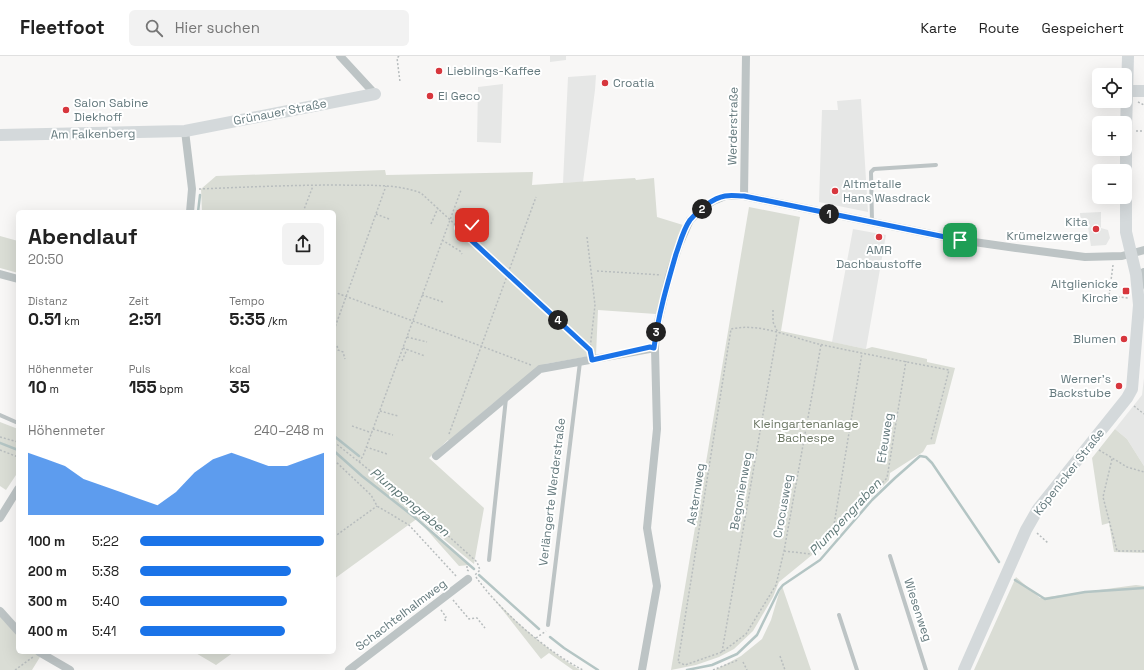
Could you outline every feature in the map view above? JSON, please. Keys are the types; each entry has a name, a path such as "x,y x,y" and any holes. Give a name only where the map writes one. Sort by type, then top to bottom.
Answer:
{"main road":[{"name":"Köpenicker Straße","path":"1127,68 1128,56"},
{"name":"Grünauer Straße","path":"185,131 375,94"},
{"name":"Köpenicker Straße","path":"964,670 1030,522 1038,509 1127,398 1132,389 1139,305 1134,295 1136,274 1126,232 1126,108"},
{"name":"Am Falkenberg","path":"0,135 185,131"}],"street":[{"path":"340,56 375,94"},
{"name":"Werderstraße","path":"744,196 746,56"},
{"path":"185,131 192,189 190,210"},
{"path":"642,670 657,586 647,528 657,429 654,348 656,332 669,276 681,240 690,220 703,208 713,201 725,196 744,196 960,240 1039,251 1085,256 1122,256 1144,250"},
{"name":"Köpenicker Straße","path":"1134,295 1143,280 1144,272"},
{"path":"0,274 16,278"},
{"path":"436,456 540,369 592,360 650,347 654,348"},
{"path":"0,518 16,492"},
{"name":"Schachtelhalmweg","path":"349,670 468,577"},
{"path":"0,611 16,629"},
{"path":"43,654 70,670"}],"lane":[{"path":"872,223 871,172 874,170 936,165"},
{"name":"Verlängerte Werderstraße","path":"548,625 580,362"},
{"path":"489,560 506,398"},
{"path":"0,415 16,423"},
{"name":"Wiesenweg","path":"890,556 926,670"},
{"path":"840,614 857,670"}],"path":[{"path":"399,56 397,58 400,82"},
{"path":"1140,96 1144,105"},
{"path":"1137,131 1144,131"},
{"path":"192,189 313,185 386,186 406,187 421,193 590,350"},
{"path":"304,210 313,185"},
{"path":"336,324 386,186"},
{"path":"359,462 372,433 461,190"},
{"path":"453,441 448,438 448,434 536,197"},
{"path":"431,224 438,208"},
{"path":"376,214 389,219"},
{"path":"458,228 465,224 472,225"},
{"path":"587,237 595,305 590,350 592,360"},
{"path":"442,240 460,251 462,254"},
{"path":"1113,266 1109,296 1134,295"},
{"path":"597,271 669,276"},
{"path":"336,293 540,369"},
{"path":"422,295 443,302"},
{"path":"773,310 773,322 778,333 821,345 949,370 931,440"},
{"name":"Asternweg","path":"678,662 731,329 742,326 778,333"},
{"name":"Begonienweg","path":"722,652 778,333"},
{"path":"407,337 427,342"},
{"path":"336,345 338,350 343,352 345,359"},
{"name":"Crocusweg","path":"678,662 685,665 722,652 746,634 776,585 784,551 821,345"},
{"path":"403,348 425,356"},
{"path":"402,361 407,350"},
{"path":"833,531 862,353"},
{"name":"Efeuweg","path":"784,551 811,554 887,478 906,361"},
{"path":"1131,404 1144,414"},
{"path":"380,411 398,416"},
{"path":"352,426 372,433"},
{"path":"373,429 393,435"},
{"path":"0,436 16,441"},
{"path":"336,444 423,513 478,562 480,570 468,577"},
{"path":"1090,444 1127,467 1144,472"},
{"path":"366,447 387,454"},
{"path":"0,450 16,455"},
{"path":"1112,459 1103,497 1117,551 1144,551"},
{"path":"336,462 371,495 376,506 409,525 536,638 583,670"},
{"path":"336,536 376,506"},
{"path":"1036,532 1048,543"},
{"path":"467,566 468,577"},
{"path":"451,597 469,620 477,618 485,628"},
{"path":"439,607 446,617 444,619 447,622"},
{"path":"536,638 548,629 548,625"},
{"path":"15,670 37,654"},
{"path":"780,656 784,670"},
{"path":"713,670 738,660"},
{"path":"743,662 747,670"}],"shaded area":[{"path":"550,56 566,56 566,60 550,62"},
{"path":"596,75 583,182 563,183 568,77"},
{"path":"503,84 501,143 477,142 478,87"},
{"path":"861,99 868,212 819,202 822,110 838,110 837,101"},
{"name":"Kita Krümelzwerge","path":"1101,212 1101,228 1108,230 1110,238 1106,245 1091,246 1088,227 1081,226 1080,213"},
{"path":"853,229 886,235 866,349 832,342"},
{"path":"1144,378 1144,466 1127,439 1115,429 1142,395"}],"green space":[{"path":"385,170 386,175 533,172 532,185 654,178 657,217 683,225 656,314 598,310 596,355 545,364 491,405 449,441 448,440 429,458 484,508 474,564 418,518 336,578 336,210 202,210 201,189 216,176"},
{"name":"Kleingartenanlage Bachespe","path":"749,207 800,217 781,331 866,349 872,347 927,359 927,362 955,368 935,444 927,445 923,452 890,473 889,480 812,555 779,582 773,597 753,631 734,649 719,657 696,665 671,670"},
{"path":"0,236 16,240 16,272 0,268"},
{"path":"0,422 16,428 16,475 6,490 0,486"},
{"path":"1115,429 1127,439 1144,466 1144,553 1114,552 1109,523 1102,525 1092,458"},
{"path":"418,520 469,565 459,566"},
{"path":"1016,577 1040,598 1136,585 1144,586 1144,670 974,670"},
{"path":"782,586 811,670 715,670 741,656 762,639 771,620"},
{"path":"490,594 532,635 580,670 573,670 549,653 541,659"},
{"path":"0,616 16,634 16,654 36,654 40,657 32,670 0,670"},
{"path":"197,654 231,654 216,665"}],"waterway":[{"path":"198,210 200,195"},
{"path":"336,438 359,456"},
{"name":"Plumpengraben","path":"0,443 16,449"},
{"name":"Plumpengraben","path":"336,453 362,476 418,520 474,569"},
{"name":"Plumpengraben","path":"687,670 712,665 737,654 757,635 779,590 783,585 820,560 872,500 920,456 926,457 932,463 999,562"},
{"name":"Plumpengraben","path":"479,575 539,629"},
{"name":"Plumpengraben","path":"1015,580 1045,599 1085,592 1144,588"},
{"name":"Plumpengraben","path":"550,637 598,670"}],"place":[{"name":"Lieblings-Kaffee","path":"439,71"},
{"name":"Croatia","path":"605,83"},
{"name":"El Geco","path":"430,96"},
{"name":"Salon Sabine Diekhoff","path":"66,110"},
{"name":"Altmetalle Hans Wasdrack","path":"835,191"},
{"name":"Kita Krümelzwerge","path":"1096,229"},
{"name":"AMR Dachbaustoffe","path":"879,237"},
{"name":"Altglienicke Kirche","path":"1126,291"},
{"name":"Blumen","path":"1124,339"},
{"name":"Werner's Backstube","path":"1119,386"}],"route":[{"path":"472,225 465,224 458,228 590,350 592,360 650,347 654,348 656,332 669,276 685,230 690,220 703,208 713,201 725,196 744,196 960,240"}]}
